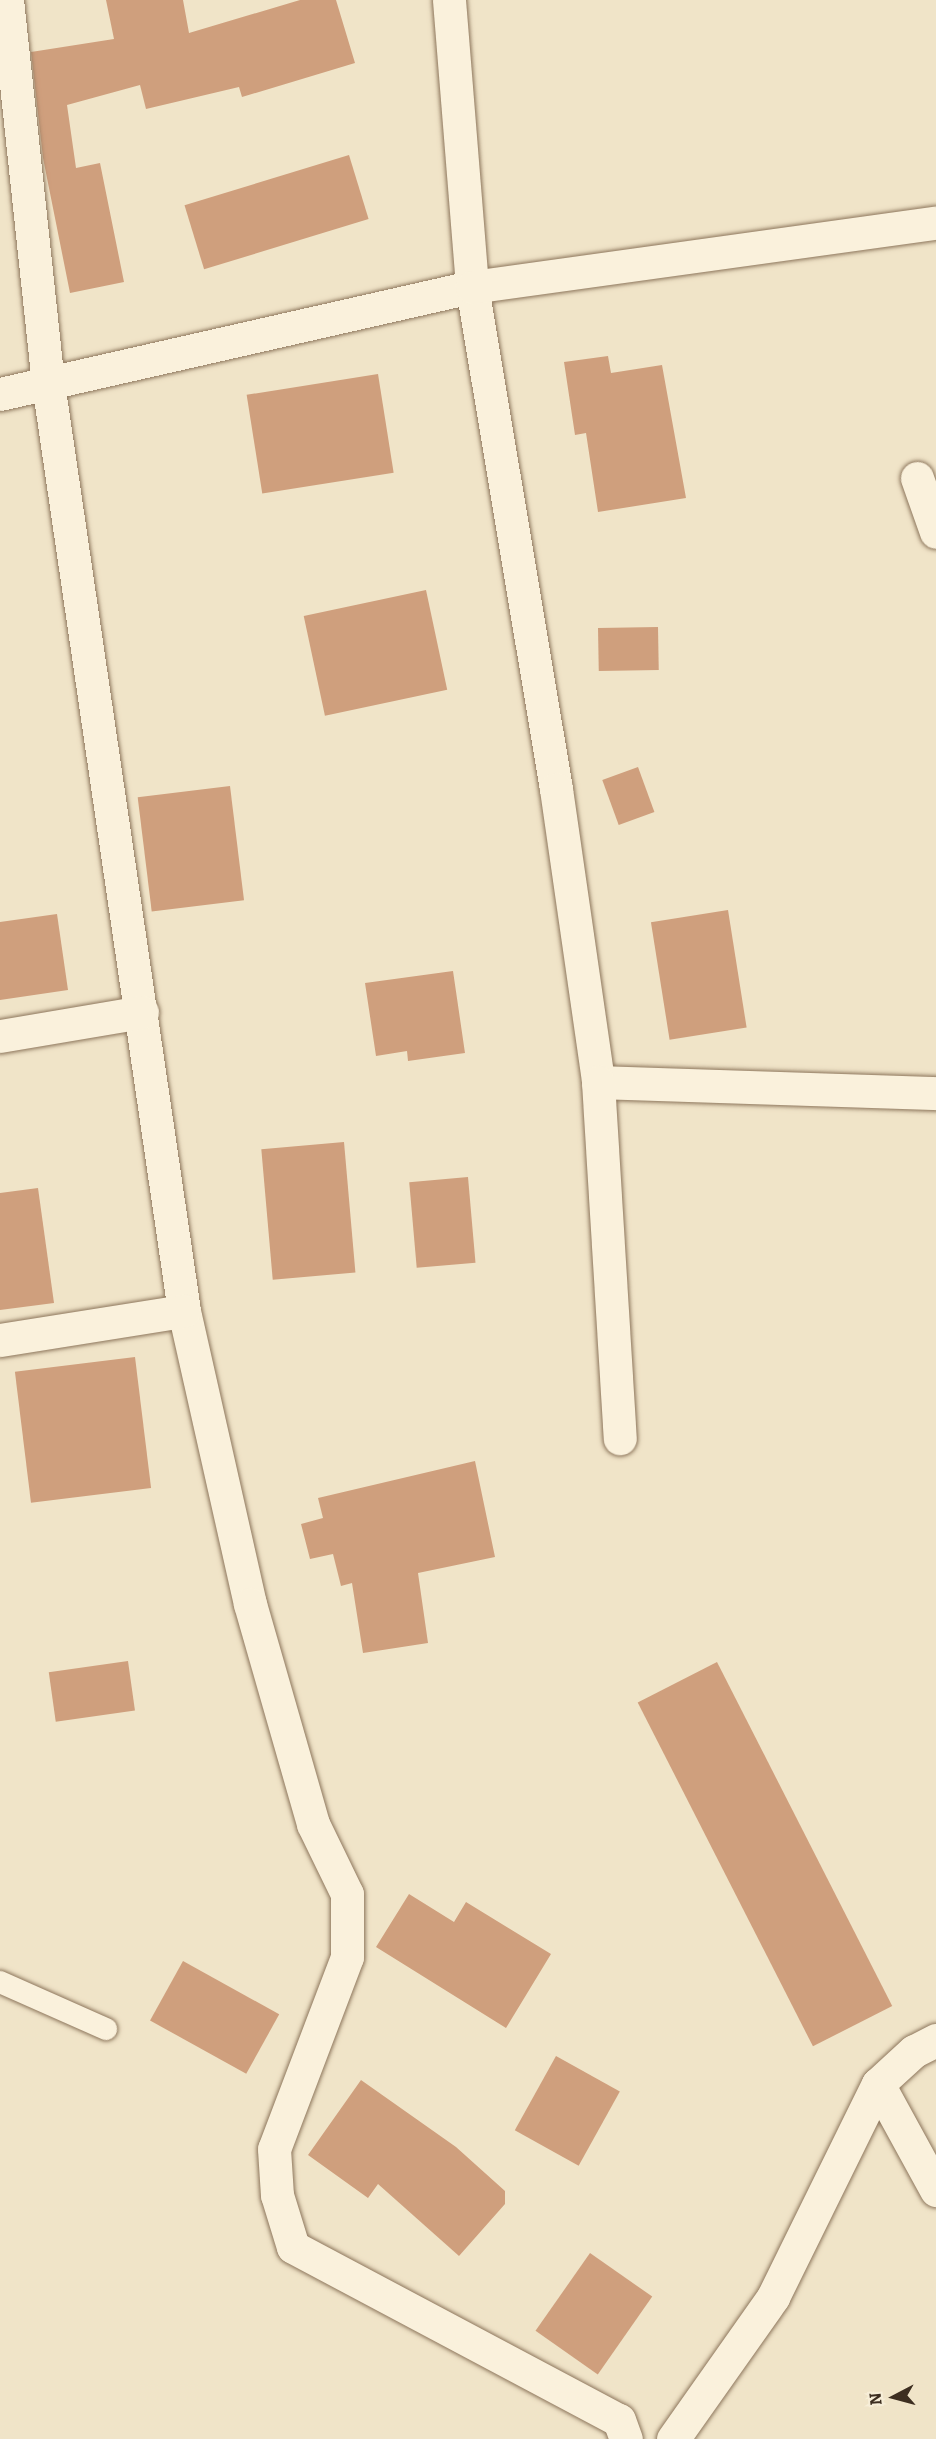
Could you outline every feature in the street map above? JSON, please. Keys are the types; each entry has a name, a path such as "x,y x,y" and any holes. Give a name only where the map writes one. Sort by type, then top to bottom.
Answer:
{"street":[{"path":"7,0 48,383 184,1311 250,1605 313,1824 346,1894 347,1957 274,2150 277,2195 293,2247 619,2420 626,2439"},
{"path":"449,0 472,287 556,789 598,1082 620,1438"},
{"path":"0,394 472,287 936,223"},
{"path":"917,478 936,532"},
{"path":"0,1036 142,1012"},
{"path":"598,1082 936,1093"},
{"path":"0,1340 184,1311"},
{"path":"673,2439 773,2297 878,2084 914,2051 936,2040"},
{"path":"878,2084 936,2190"}],"lane":[{"path":"0,1982 106,2029"}],"building":[{"path":"106,0 183,0 189,33 300,0 336,0 355,63 242,97 239,87 146,109 140,85 67,105 76,168 100,163 124,282 70,293 43,158 31,52 114,39"},
{"path":"349,155 369,219 204,269 185,205"},
{"path":"608,356 611,373 662,365 686,498 598,512 586,433 575,435 564,362"},
{"path":"378,374 394,473 262,494 247,395"},
{"path":"426,590 447,690 325,716 304,616"},
{"path":"658,627 659,670 599,671 598,628"},
{"path":"638,767 654,812 619,825 602,780"},
{"path":"230,786 244,900 152,911 138,797"},
{"path":"728,910 747,1028 670,1040 651,922"},
{"path":"57,914 68,990 0,1000 0,922"},
{"path":"453,971 465,1053 408,1061 407,1051 376,1056 365,983"},
{"path":"344,1142 355,1273 273,1280 261,1149"},
{"path":"468,1177 475,1263 417,1268 409,1182"},
{"path":"38,1188 54,1303 0,1310 0,1193"},
{"path":"135,1357 151,1488 31,1503 15,1372"},
{"path":"475,1461 495,1557 418,1573 428,1643 363,1653 352,1583 341,1586 333,1554 310,1559 301,1524 323,1518 318,1498"},
{"path":"128,1661 135,1711 56,1722 49,1672"},
{"path":"717,1662 892,2006 813,2046 638,1702"},
{"path":"409,1894 454,1922 466,1902 551,1954 506,2028 376,1947"},
{"path":"183,1961 279,2014 246,2074 150,2020"},
{"path":"556,2056 620,2091 579,2166 515,2130"},
{"path":"361,2080 456,2147 505,2191 505,2204 459,2256 378,2184 368,2198 308,2155"},
{"path":"590,2253 652,2297 598,2374 536,2331"}]}
